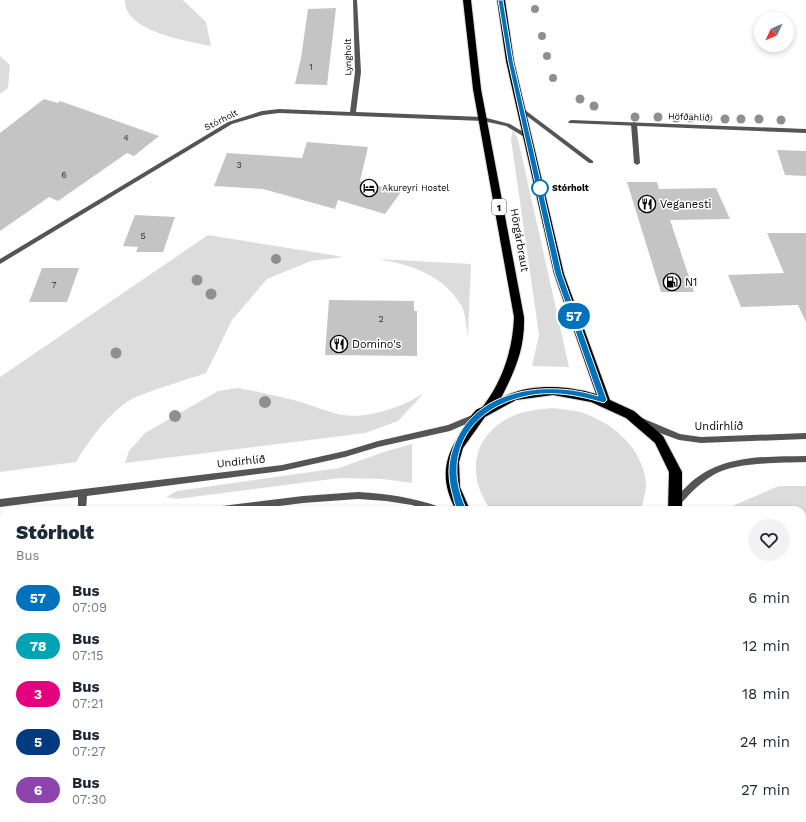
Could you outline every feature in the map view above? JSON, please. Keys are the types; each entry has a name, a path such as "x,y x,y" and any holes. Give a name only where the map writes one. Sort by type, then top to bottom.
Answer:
{"highway":[{"name":"Hörgárbraut","path":"467,0 483,119 520,335 510,371 489,407"},
{"path":"501,0 510,61 559,274 604,400"},
{"name":"Hörgárbraut","path":"460,506 452,480 454,455 462,434 478,415 489,407 512,397 543,391 577,393 604,400 636,418 655,435 669,456 676,479 676,506"}],"street":[{"name":"Lyngholt","path":"353,113 358,72 355,0"},
{"path":"521,109 591,162"},
{"name":"Stórholt","path":"0,262 230,123 262,113 279,111 353,113 483,119 508,125 528,137"},
{"name":"Höfðahlíð","path":"571,122 806,131"},
{"path":"634,124 637,163"},
{"name":"Undirhlíð","path":"0,503 150,483 282,468 450,428 478,415"},
{"name":"Undirhlíð","path":"636,418 660,430 679,437 702,440 806,436"},
{"path":"676,506 692,485 717,470 760,461 806,459"},
{"path":"82,506 83,493"},
{"path":"255,506 353,494 381,496 428,506"}],"shaded area":[{"path":"125,0 183,0 206,22 211,46 173,38 146,27 135,20 127,11"},
{"path":"0,56 10,65 8,88 0,94"},
{"path":"513,130 518,139 569,367 532,366 539,335 511,139"},
{"path":"208,235 344,257 311,261 267,279 232,320 206,373 144,394 127,402 110,416 102,425 87,444 76,462 0,472 0,377"},
{"path":"378,259 471,264 468,336 463,308 445,286 435,278 414,268"},
{"path":"238,388 304,403 342,415 352,416 385,411 397,407 425,392 398,421 365,433 125,463 129,451 145,433 218,391"},
{"path":"552,408 580,412 592,416 614,429 632,447 643,469 646,485 642,506 489,506 479,486 476,473 476,461 479,450 493,429 510,417 528,411"},
{"path":"412,444 412,483 383,479 340,478 177,499 166,497 177,491 339,468"},
{"path":"779,486 806,486 806,506 732,506"}],"building":[{"path":"336,8 327,85 295,84 301,58 308,9"},
{"path":"44,99 58,103 60,101 159,136 134,156 127,153 58,201 49,197 0,231 0,133"},
{"path":"307,142 368,147 360,181 401,192 385,214 338,200 335,209 263,189 214,186 227,153 302,158"},
{"path":"777,150 806,151 806,176 785,175"},
{"path":"627,182 657,182 659,189 716,188 730,219 670,220 694,292 661,292"},
{"path":"135,215 175,217 163,252 136,252 138,247 123,246"},
{"path":"767,233 806,233 806,322 798,305 741,307 728,275 784,273"},
{"path":"42,268 79,268 67,302 29,302"},
{"path":"329,300 414,301 414,311 417,311 417,356 325,355"}],"bus line":[{"name":"57","path":"460,506 452,480 454,455 462,434 478,415 489,407 524,393 564,391 584,394 604,400 559,274 510,61 501,0"}],"place":[{"name":"Akureyri Hostel","path":"369,188"},
{"name":"Stórholt","path":"540,188"},
{"name":"Veganesti","path":"647,204"},
{"name":"N1","path":"672,282"},
{"name":"Domino's","path":"339,344"}]}
